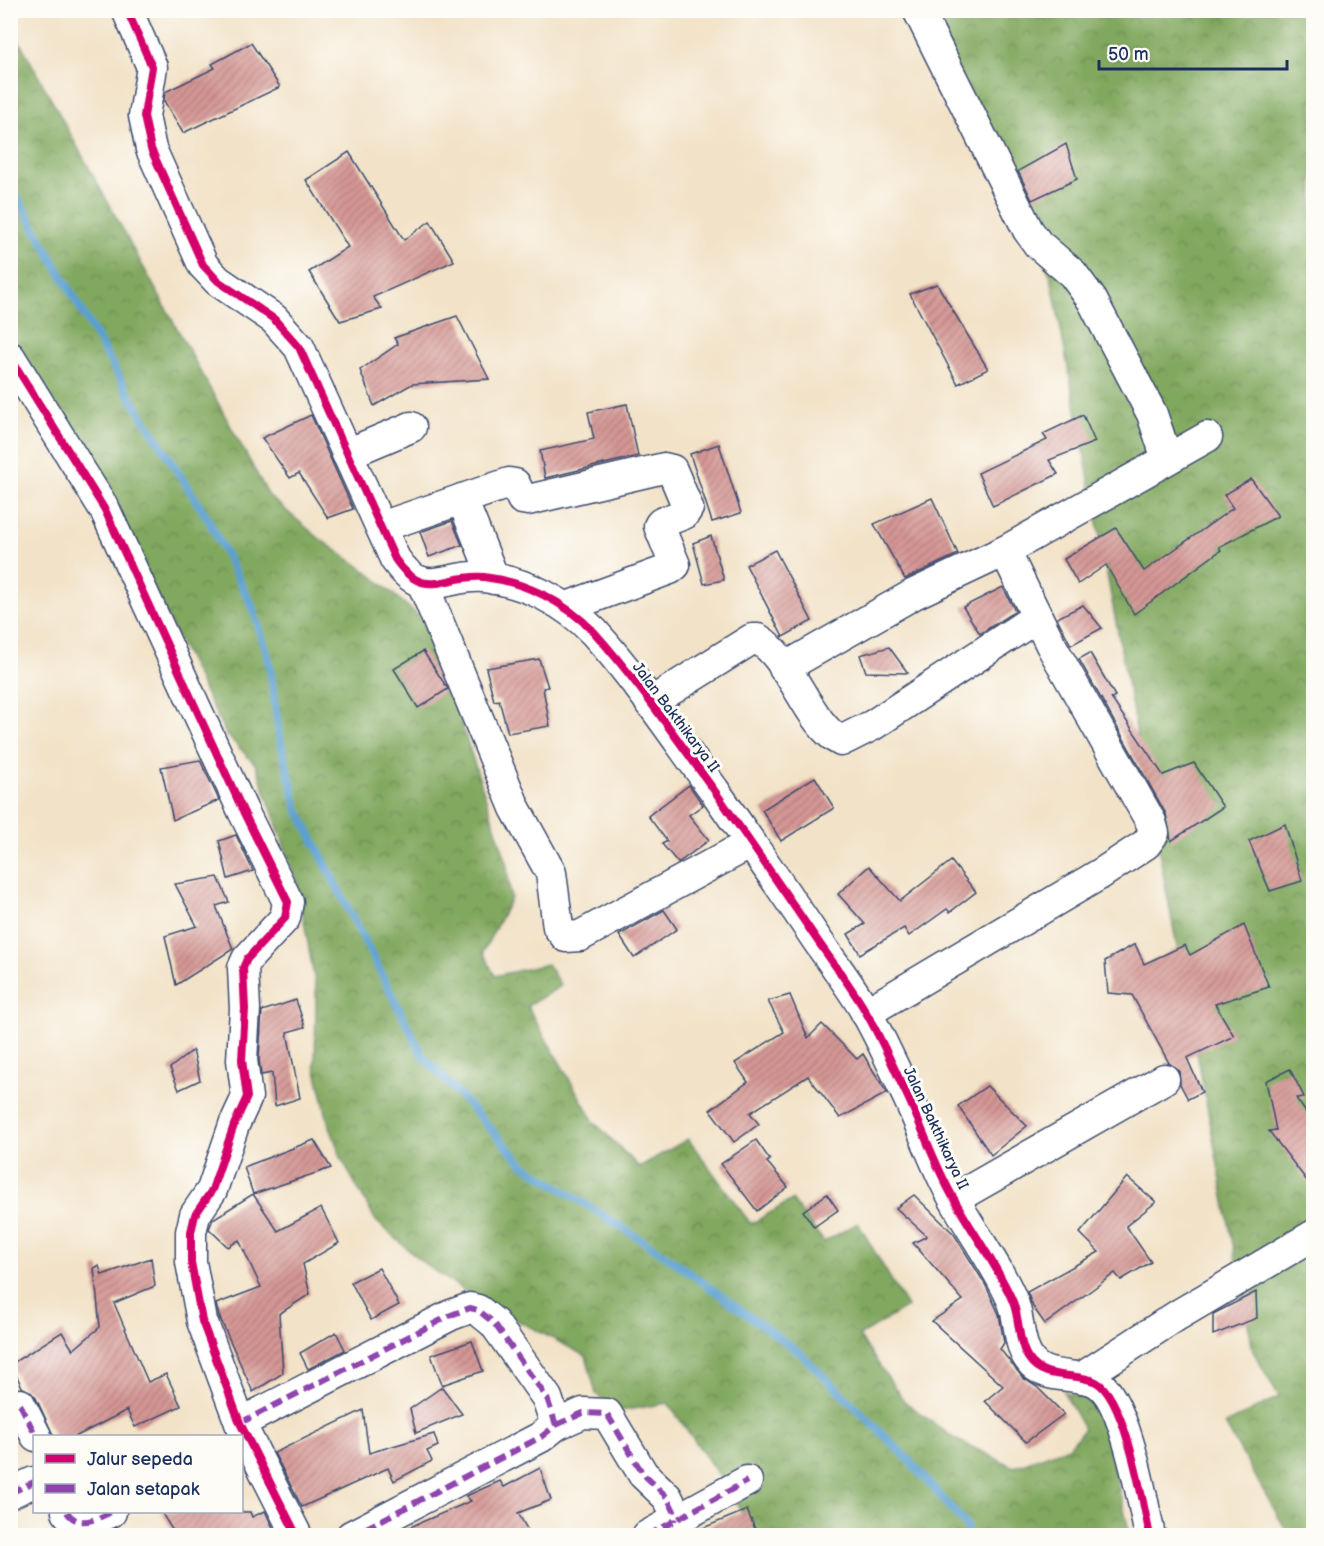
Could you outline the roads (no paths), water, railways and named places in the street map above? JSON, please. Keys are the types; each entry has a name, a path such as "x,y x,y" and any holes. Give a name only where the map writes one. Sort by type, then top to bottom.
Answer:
{"street":[{"path":"127,10 152,67 144,116 151,150 203,265 218,281 274,319 299,347 399,564 422,582 515,808 551,873 554,903 561,933 566,937 580,936 752,843"},
{"path":"918,10 1028,230 1038,244 1073,274 1092,300 1152,414 1167,459"},
{"path":"10,357 105,510 243,811 288,902 285,918 247,959 243,968 245,1010 242,1060 247,1097 227,1145 212,1190 195,1215 191,1232 191,1262 202,1321 243,1434 297,1536"},
{"path":"347,454 411,427"},
{"path":"784,668 914,594 1005,551 1207,437"},
{"path":"381,527 511,482 522,499 528,500 664,468 674,471 688,509 684,514 661,523 659,526 675,565 670,569 567,607"},
{"path":"462,499 494,579"},
{"path":"866,1013 1102,873 1146,844 1154,836 1153,825 1037,616 1005,551"},
{"name":"Jalan Bakthikarya II","path":"422,582 441,584 472,576 494,579 549,597 567,607 593,632 650,703 752,843 866,1013 904,1089 954,1199 994,1264 1014,1304 1029,1360 1039,1370 1081,1378 1102,1387 1117,1412 1132,1458 1150,1536"},
{"path":"650,703 752,639 760,640 784,668 828,731 841,741 873,725 1037,616"},
{"path":"954,1199 1164,1079"},
{"path":"1081,1378 1178,1315 1314,1235"},
{"path":"243,1434 470,1308 478,1310 494,1323 547,1398 556,1425"},
{"path":"20,1404 35,1435"},
{"path":"351,1536 541,1437 556,1425 583,1413 607,1414 643,1474 667,1497 674,1511 674,1521"},
{"path":"647,1536 747,1481"},
{"path":"10,1493 33,1482"},
{"path":"69,1513 71,1517 81,1521 95,1520 109,1513"}],"waterway":[{"path":"10,184 131,398 208,519 253,608 269,660 279,735 297,808 423,1056 524,1165 665,1255 799,1352 906,1457 965,1524 969,1536"}]}
